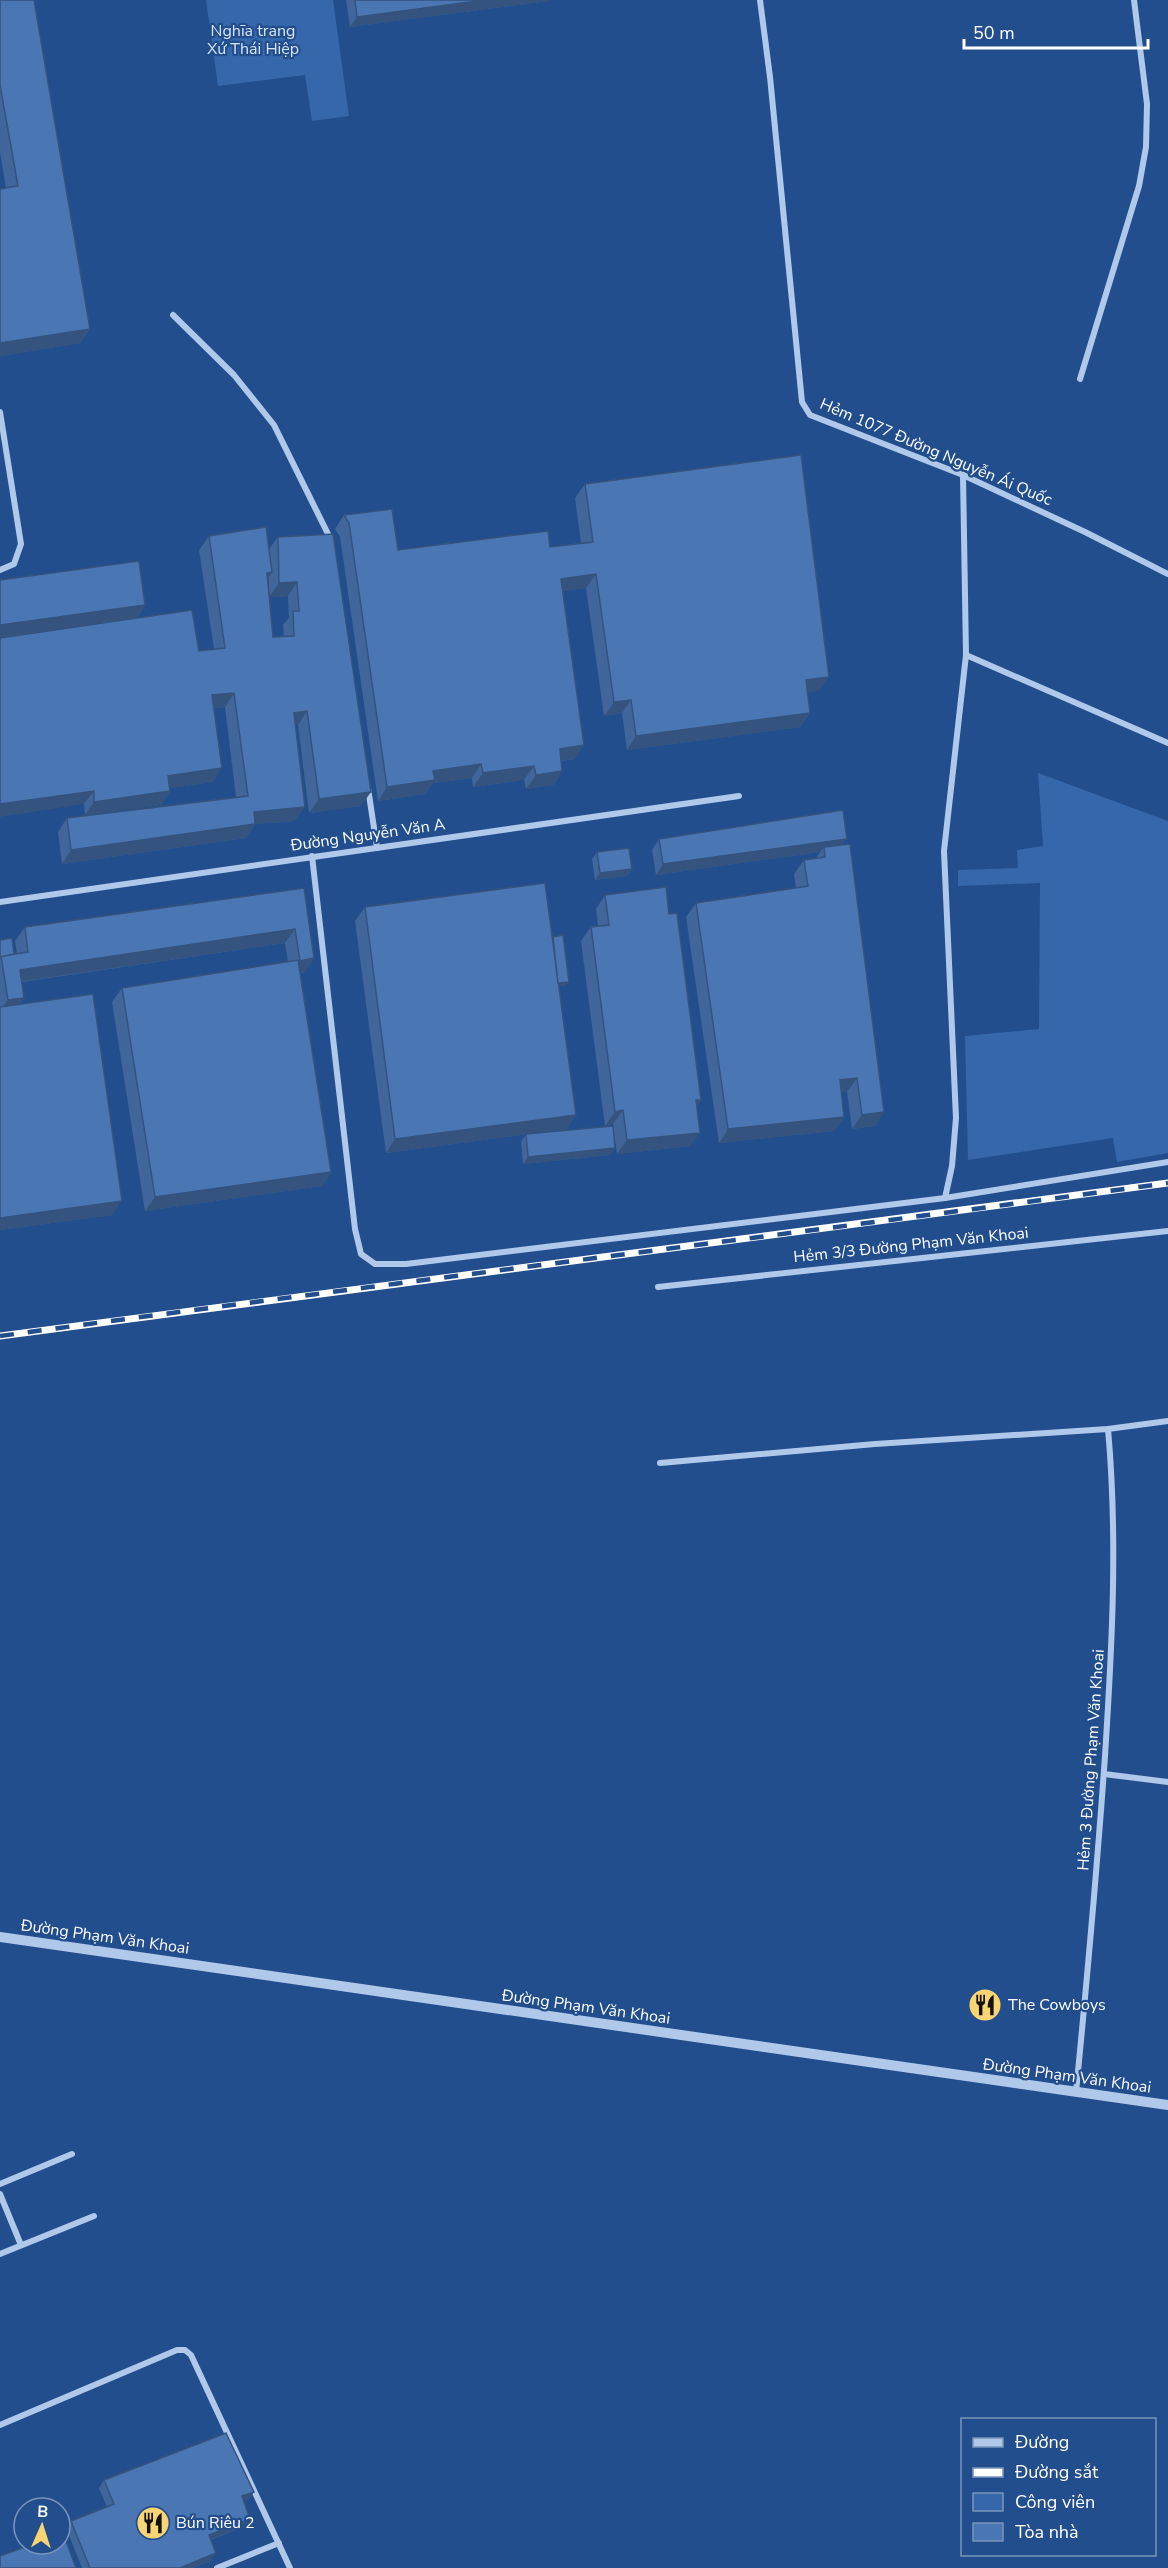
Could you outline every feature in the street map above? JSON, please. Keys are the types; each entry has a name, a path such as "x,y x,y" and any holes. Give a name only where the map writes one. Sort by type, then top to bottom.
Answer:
{"street":[{"name":"Hẻm 1077 Đường Nguyễn Ái Quốc","path":"760,0 774,113 802,402 810,415 963,476 1085,532 1168,574"},
{"path":"1080,379 1139,186 1146,147 1147,104 1134,0"},
{"path":"173,315 234,375 274,425 331,538 333,550"},
{"path":"0,412 3,444 21,544 14,564 0,570"},
{"path":"945,1198 952,1166 956,1118 944,851 966,655 963,476"},
{"path":"966,655 1168,743"},
{"path":"366,779 377,848"},
{"name":"Đường Nguyễn Văn A","path":"0,902 739,796"},
{"path":"312,856 356,1229 361,1254 375,1264 406,1264 945,1198 1168,1162"},
{"name":"Hẻm 3/3 Đường Phạm Văn Khoai","path":"658,1287 1168,1231"},
{"path":"660,1463 887,1443 1108,1429 1168,1421"},
{"name":"Hẻm 3 Đường Phạm Văn Khoai","path":"1076,2092 1104,1773 1113,1625 1114,1500 1108,1429"},
{"path":"1104,1773 1168,1782"},
{"name":"Đường Phạm Văn Khoai","path":"0,1937 1168,2104"},
{"path":"0,2184 72,2154"},
{"path":"0,2194 21,2245"},
{"path":"0,2254 94,2216"},
{"path":"0,2425 177,2350 186,2350 191,2355 291,2568"},
{"path":"217,2568 279,2543"}],"green space":[{"name":"Nghĩa trang Xứ Thái Hiệp","path":"206,0 333,0 349,116 312,121 305,75 218,86"},
{"path":"1038,773 1168,821 1168,1153 1117,1162 1113,1138 968,1160 965,1036 1039,1029 1040,883 958,886 958,870 1018,868 1017,850 1043,846"}],"building":[{"path":"0,0 34,0 90,329 0,343 0,189 18,186 0,85"},
{"path":"355,0 485,0 357,17"},
{"path":"801,455 829,677 806,680 810,713 636,736 631,700 614,702 596,574 561,579 584,745 560,749 562,771 536,775 534,766 483,773 481,764 433,771 435,780 387,787 349,523 344,515 392,509 398,550 548,531 550,547 593,542 585,484"},
{"path":"266,527 272,572 267,573 273,637 294,636 293,611 299,611 297,582 279,583 278,537 333,534 371,792 319,799 307,711 294,713 305,807 254,812 255,824 71,850 67,818 248,796 234,693 212,695 222,768 168,776 170,791 94,802 94,791 0,804 0,638 192,610 199,651 225,648 209,536"},
{"path":"139,561 145,605 0,625 0,580"},
{"path":"843,810 847,839 663,864 659,839"},
{"path":"850,844 884,1112 862,1115 857,1078 840,1080 844,1117 728,1129 696,903 808,886 804,860 825,857 824,847"},
{"path":"629,848 632,869 600,873 597,852"},
{"path":"545,883 576,1115 395,1139 365,907"},
{"path":"666,887 669,914 677,913 701,1100 696,1100 700,1133 627,1140 623,1110 615,1112 591,927 609,925 605,895"},
{"path":"304,888 314,958 300,961 295,929 20,970 24,998 8,1000 1,956 28,952 25,927"},
{"path":"563,935 569,982 558,983 553,937"},
{"path":"12,938 14,954 0,957 0,940"},
{"path":"298,960 331,1172 155,1197 122,988"},
{"path":"93,994 122,1201 0,1218 0,1007"},
{"path":"613,1126 615,1148 528,1157 526,1134"},
{"path":"226,2433 254,2492 242,2496 250,2519 209,2535 216,2553 180,2568 90,2568 72,2521 114,2504 104,2480"},
{"path":"12,2552 12,2556 72,2556 76,2568 0,2568 0,2556"}],"railway":[{"path":"0,1336 1168,1183"}],"place":[{"name":"The Cowboys","path":"985,2005"},
{"name":"Bún Riêu 2","path":"153,2523"}]}
